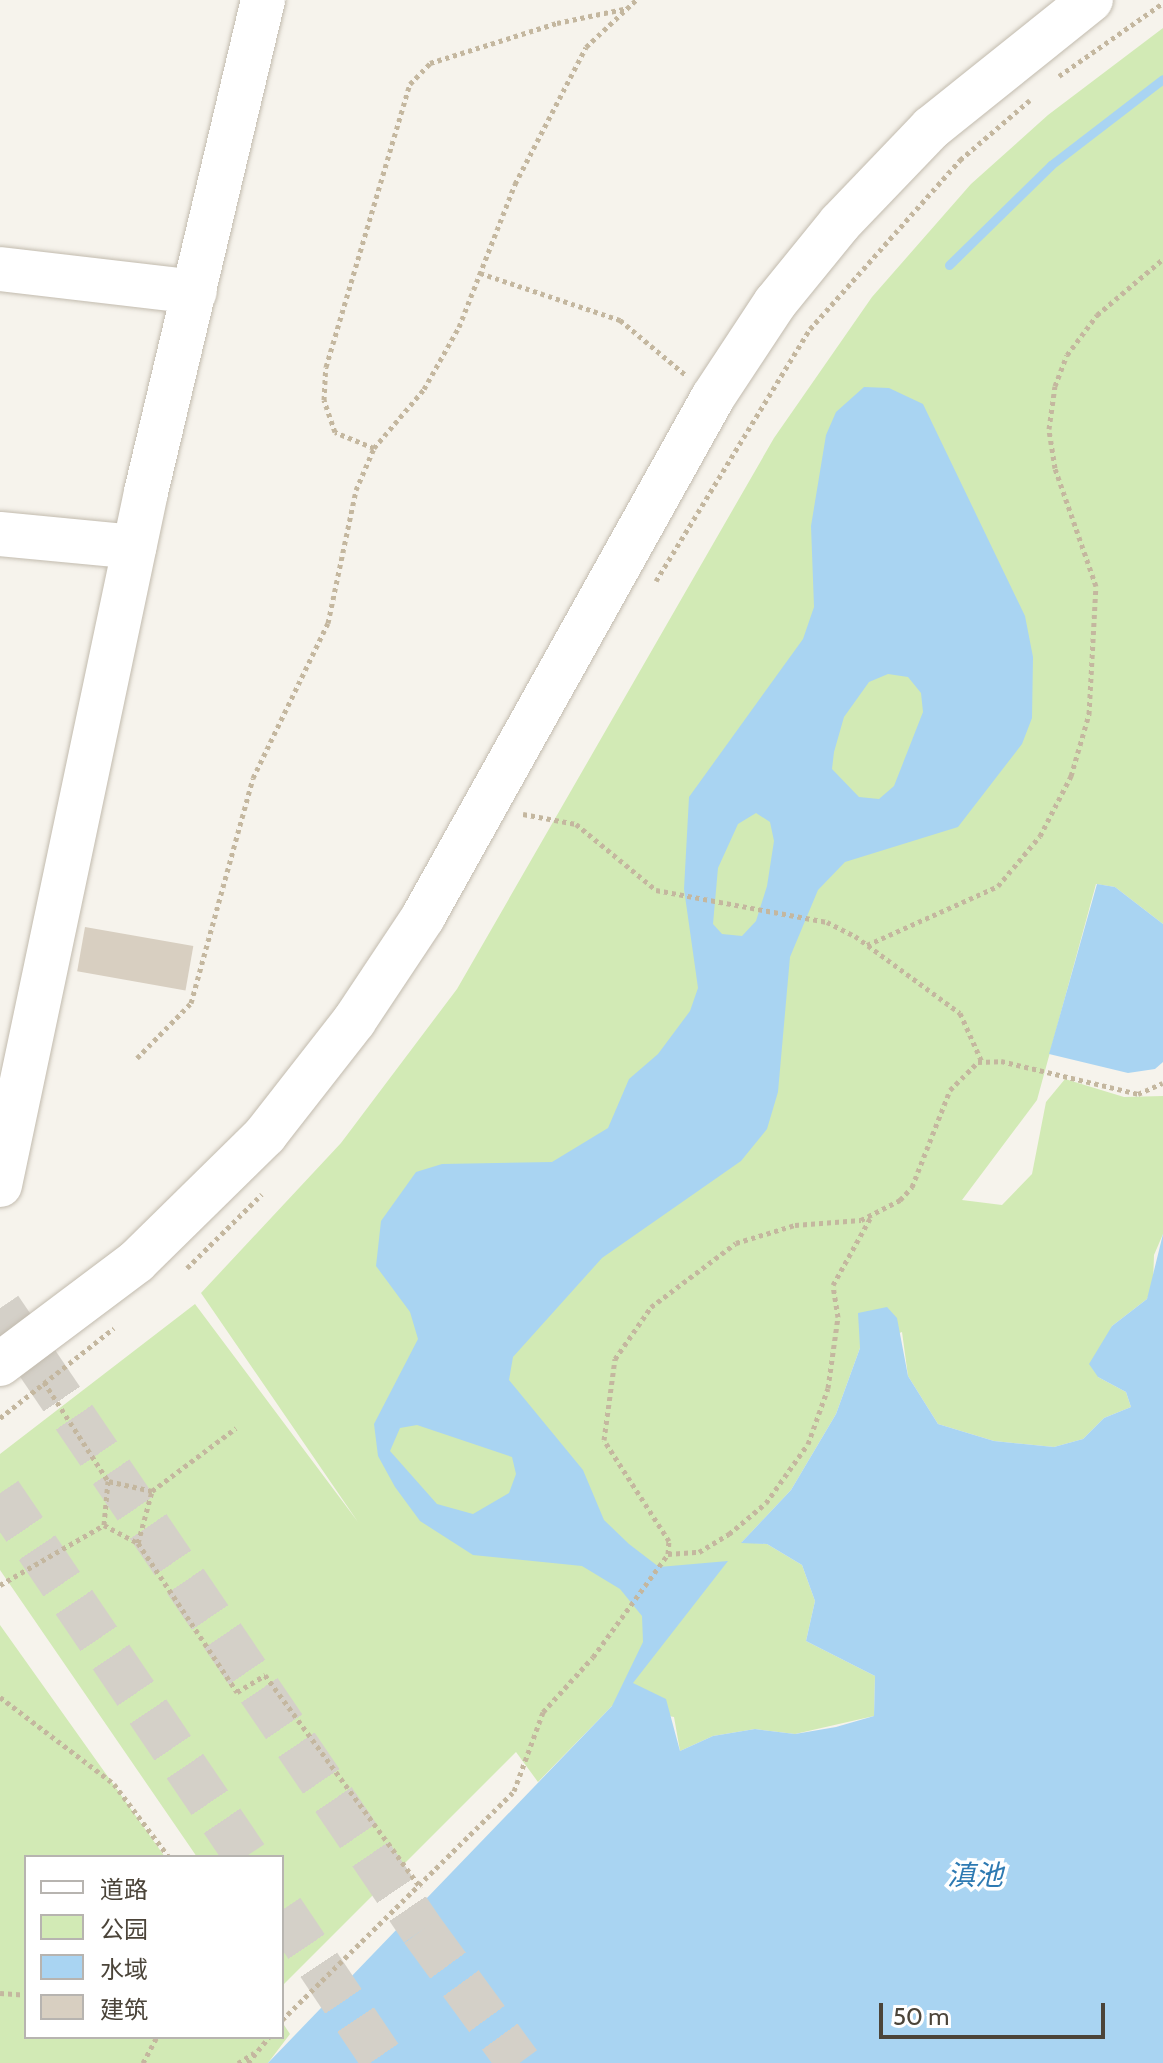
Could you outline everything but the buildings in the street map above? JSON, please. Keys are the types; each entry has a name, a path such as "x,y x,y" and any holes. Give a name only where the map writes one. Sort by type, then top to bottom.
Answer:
{"street":[{"path":"0,1185 134,547 263,0"},
{"path":"10,1357 137,1261 201,1203 265,1135 354,1021 423,917 713,397 775,303 850,213 931,128 1091,0"},
{"path":"0,269 195,292"},
{"path":"0,534 134,547"}],"path":[{"path":"137,1058 191,1003 253,778 328,623 356,490 374,448 424,389 480,273 515,184 586,47 636,0"},
{"path":"374,448 335,432 324,400 326,367 410,84 430,63 557,23 629,8"},
{"path":"867,945 998,886 1040,836 1071,776 1089,714 1096,586 1055,468 1049,429 1055,386 1067,355 1097,315 1163,259"},
{"path":"480,273 620,320 713,397"},
{"path":"522,813 576,824 656,890 827,922 867,945 960,1013 982,1062"},
{"path":"668,1554 699,1552 729,1534 766,1503 808,1444 828,1388 838,1317 833,1285 872,1215 912,1187 950,1090 982,1062 1035,1069 1138,1094 1163,1083"},
{"path":"284,2014 421,1888 514,1791 543,1712 620,1621 668,1554 669,1541 604,1440 607,1384 628,1332 694,1270 736,1243 795,1225 872,1215"},
{"path":"10,1357 108,1481 152,1491"},
{"path":"138,1543 152,1491 236,1428"},
{"path":"104,1525 108,1481"},
{"path":"104,1525 138,1543 237,1692 265,1675 421,1888"},
{"path":"0,1585 104,1525"},
{"path":"0,1697 114,1784 167,1855"},
{"path":"0,1993 24,1995"},
{"path":"143,2063 156,2039"},
{"path":"248,2063 267,2039"},
{"path":"238,2063 258,2050"}],"green space":[{"path":"1163,28 1163,924 1115,887 1096,884 1037,1100 962,1200 1002,1205 1032,1174 1046,1102 1065,1079 1124,1097 1163,1096 1163,1234 1154,1255 1153,1285 1147,1299 1112,1326 1098,1377 1126,1392 1131,1407 1104,1418 1083,1439 1054,1447 994,1441 938,1424 908,1376 902,1332 860,1348 836,1414 791,1490 742,1542 767,1544 802,1565 815,1601 806,1641 875,1676 874,1716 795,1734 755,1729 713,1736 680,1751 674,1717 612,1706 538,1782 516,1752 284,1984 284,1855 196,1855 0,1570 0,1454 195,1304 358,1522 201,1293 341,1143 457,989 774,438 872,297 971,184 1048,115"},
{"path":"0,1625 164,1855 24,1855 24,2039 284,2039 284,2025 290,2034 268,2063 0,2063"}],"water":[{"name":"滇池","path":"864,387 889,388 923,404 1025,616 1033,657 1032,718 1022,744 958,827 845,862 818,890 790,957 778,1092 767,1129 741,1161 602,1258 513,1357 509,1380 583,1470 604,1520 629,1544 659,1567 728,1561 633,1683 666,1699 680,1751 713,1736 755,1729 795,1734 836,1727 874,1716 875,1676 806,1641 815,1601 802,1565 767,1544 741,1543 791,1490 836,1414 860,1348 858,1313 887,1307 897,1318 908,1376 938,1424 994,1441 1054,1447 1083,1439 1104,1418 1131,1407 1126,1392 1098,1377 1089,1364 1112,1326 1147,1299 1163,1234 1163,2063 268,2063 612,1706 643,1642 642,1616 620,1589 582,1566 473,1555 420,1521 395,1487 378,1456 374,1424 418,1339 410,1312 376,1266 381,1221 416,1172 442,1164 552,1162 608,1128 629,1079 658,1054 690,1011 698,988 684,889 689,797 803,639 814,607 811,526 826,435 836,412","holes":["888,674 908,677 921,693 923,712 894,786 879,799 859,797 832,769 834,752 844,717 869,682","756,813 770,822 774,841 767,886 756,921 742,936 722,934 713,924 718,868 738,824","417,1425 512,1457 516,1474 509,1493 473,1514 437,1504 390,1451 400,1428"]},
{"path":"1097,884 1115,887 1163,924 1163,1062 1155,1069 1128,1073 1049,1054"}],"waterway":[{"path":"949,265 1051,165 1163,79"}],"tunnel":[{"path":"0,1308 422,1930 519,2063"},
{"path":"0,1493 245,1855"},
{"path":"284,1913 385,2063"}]}
